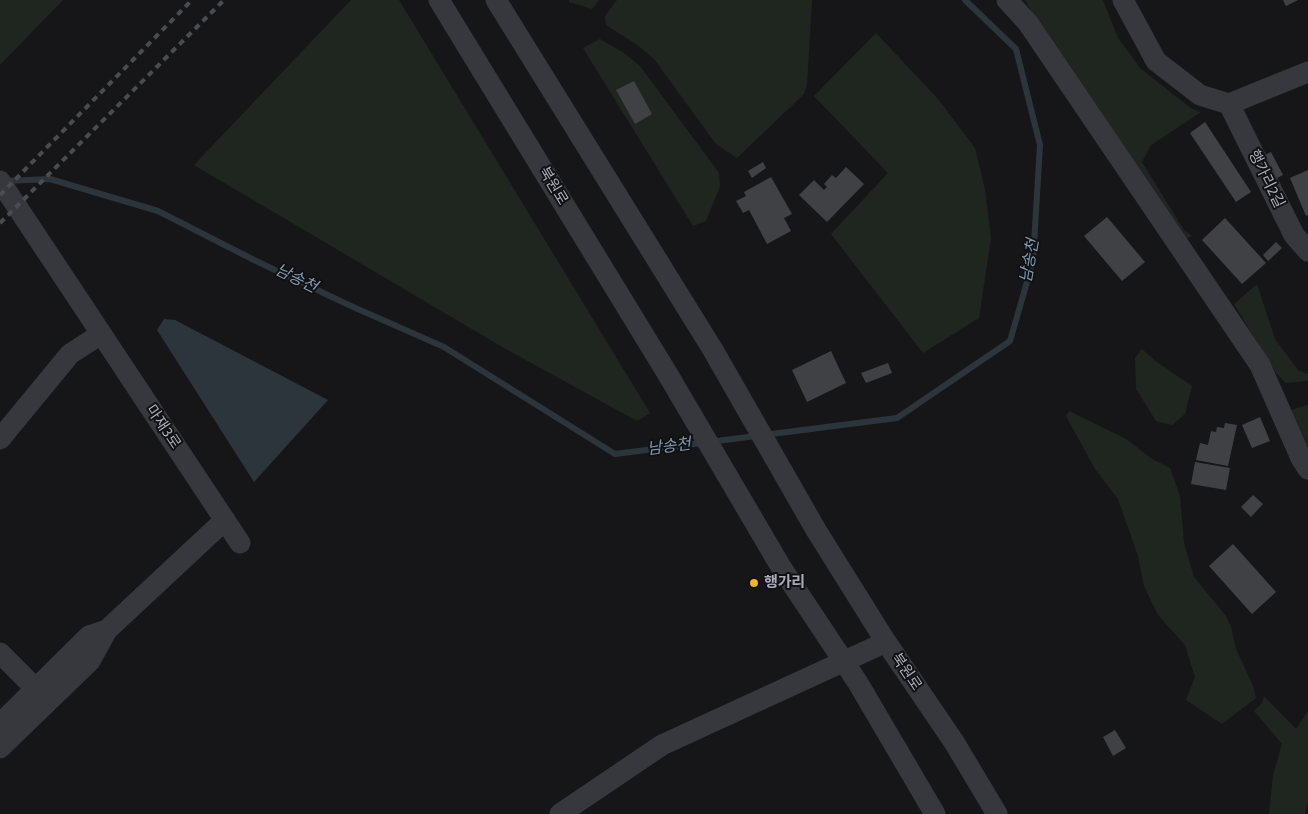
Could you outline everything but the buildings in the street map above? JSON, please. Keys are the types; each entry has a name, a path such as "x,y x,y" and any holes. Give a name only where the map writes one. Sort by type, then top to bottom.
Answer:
{"street":[{"name":"북원로","path":"440,0 667,373 782,567 844,662"},
{"name":"북원로","path":"496,0 713,350 816,530 886,642 954,742 997,814"},
{"path":"1007,0 1028,23 1260,365 1301,458 1308,469"},
{"path":"1123,0 1156,61 1200,94 1229,104 1308,72"},
{"name":"행가리2길","path":"1229,104 1294,235 1308,251"},
{"name":"마재3로","path":"0,181 240,543"},
{"path":"0,439 70,354 101,334"},
{"path":"0,748 90,661 107,630 225,520"},
{"path":"0,724 89,636 107,630"},
{"path":"560,814 662,745 886,642"},
{"path":"0,653 36,689"},
{"path":"844,662 936,814"}],"shaded area":[{"path":"0,0 63,0 0,65"},
{"path":"351,0 399,0 650,413 637,421 504,348 194,165"},
{"path":"569,0 599,0 592,9 569,2"},
{"path":"617,0 812,0 807,85 804,94 737,158 716,144 654,59 636,44 606,25 605,16"},
{"path":"1025,0 1103,0 1118,38 1141,69 1192,109 1201,112 1151,145 1142,162 1184,230 1192,236 1184,241 1068,75"},
{"path":"876,33 938,99 975,148 985,190 991,238 979,318 923,353 831,234 888,173 814,96"},
{"path":"600,39 624,53 640,66 719,173 720,186 706,221 693,226 583,48"},
{"path":"1257,284 1275,339 1298,370 1308,374 1308,381 1286,383 1276,373 1234,304"},
{"path":"164,319 175,320 328,400 254,482 157,330"},
{"path":"1142,349 1154,360 1192,386 1185,414 1172,425 1156,421 1136,389 1135,358"},
{"path":"1308,405 1308,446 1291,410"},
{"path":"1069,411 1126,439 1152,459 1170,468 1180,496 1184,543 1194,577 1226,616 1231,627 1236,649 1253,686 1256,698 1222,724 1186,700 1195,677 1185,645 1158,615 1144,586 1138,556 1118,499 1095,469 1066,416"},
{"path":"1264,696 1296,729 1308,711 1308,802 1305,814 1269,814 1273,776 1282,744 1254,711 1262,703"}],"waterway":[{"name":"남송천","path":"6,181 50,179 158,211 254,260 444,347 615,454 897,418 1010,341 1033,261 1040,145 1016,49 965,0"}],"railway":[{"path":"0,195 192,0"},
{"path":"0,223 224,0"}],"place":[{"name":"행가리","path":"754,583"}]}
